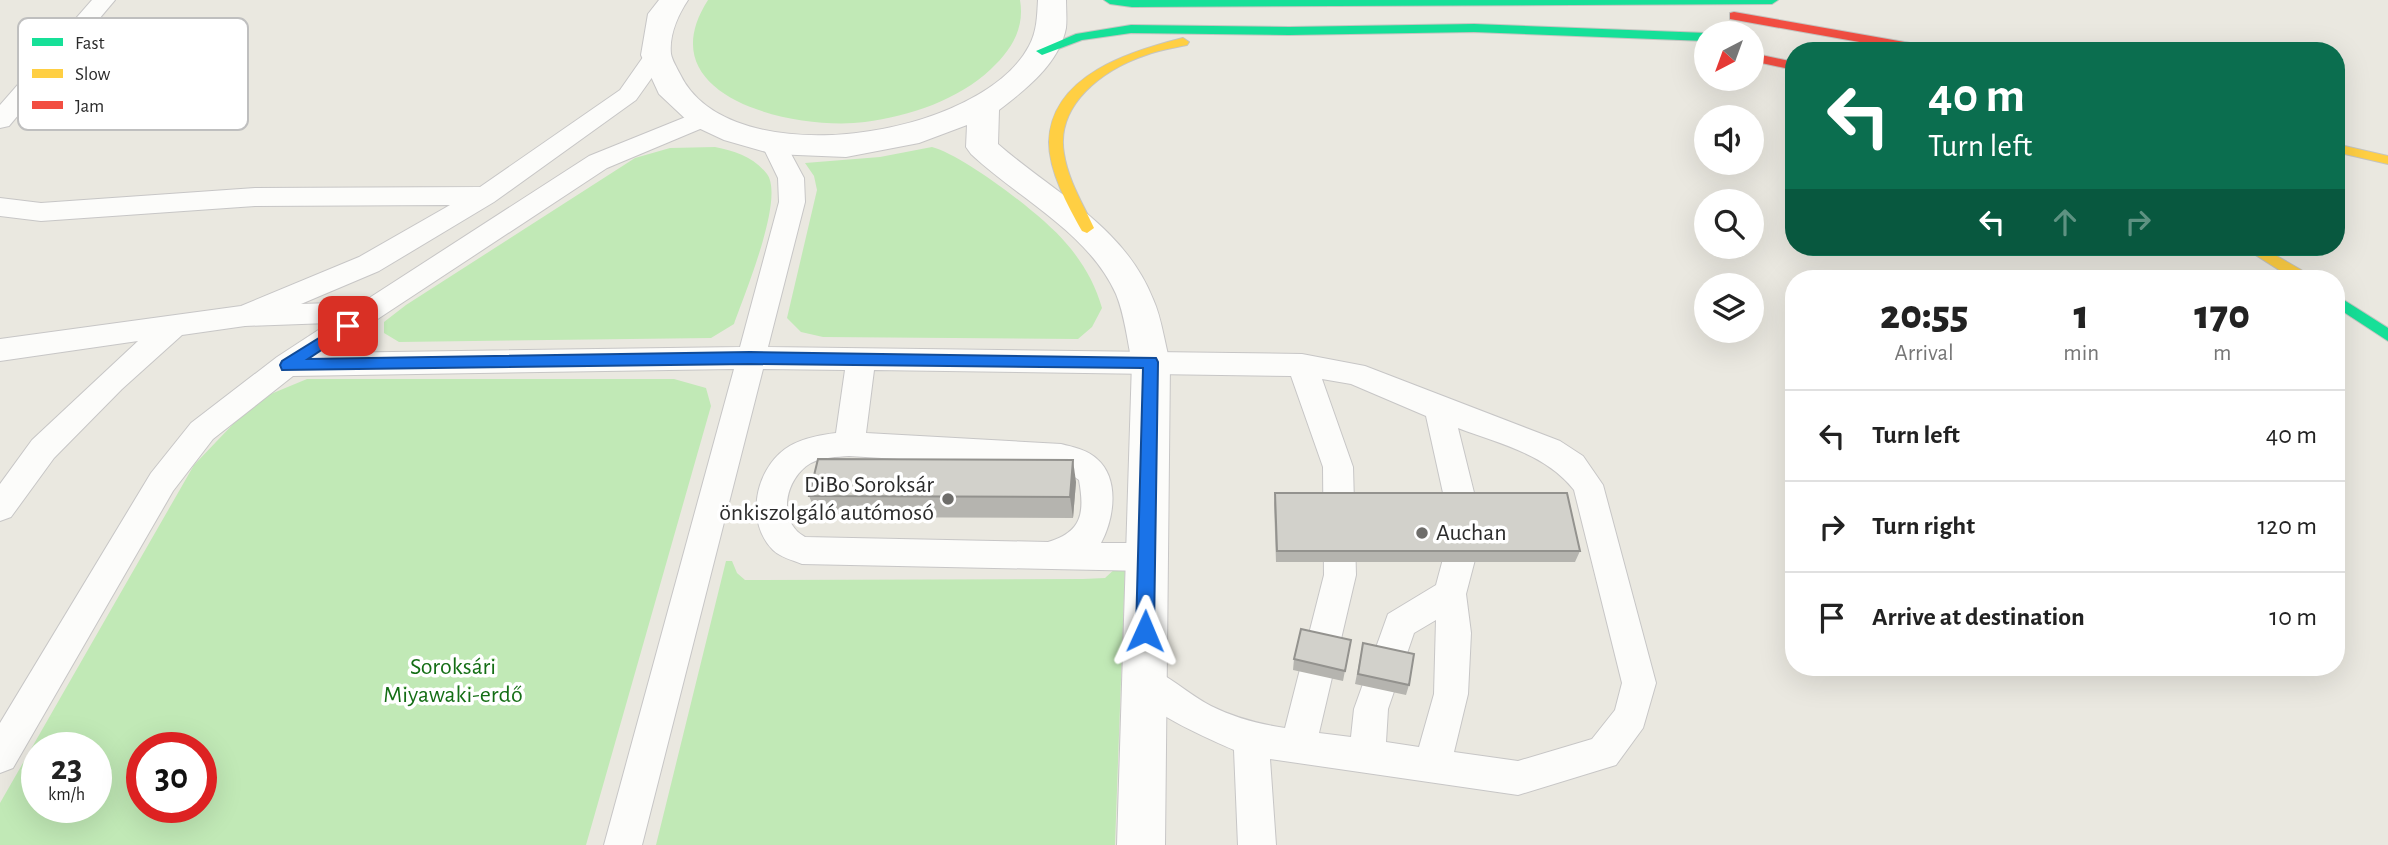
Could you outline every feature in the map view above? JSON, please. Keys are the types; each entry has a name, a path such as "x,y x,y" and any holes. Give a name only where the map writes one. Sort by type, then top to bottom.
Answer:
{"highway":[{"path":"1111,0 1132,4 1772,0"},
{"path":"1540,2 1722,14 1882,42"},
{"path":"1042,51 1080,37 1130,29 1289,32 1474,28 1694,37"},
{"path":"1474,28 1654,40 1694,47"},
{"path":"1087,228 1058,157 1056,136 1062,116 1074,97 1091,79 1112,64 1138,52 1188,41 1289,32"},
{"path":"1764,60 1785,64"},
{"path":"2345,150 2388,160"},
{"path":"2265,256 2289,270"},
{"path":"2345,306 2388,335"}],"street":[{"path":"674,0 663,14 656,55 674,94 703,118 735,133 773,143 846,146 919,133 984,106 1018,80 1042,51 1051,29 1052,0"},
{"path":"984,106 982,147 1004,169 1087,228 1110,253 1134,295 1151,362 1141,845"}],"lane":[{"path":"88,18 104,0"},
{"path":"245,316 369,264 485,196 628,96 656,55"},
{"path":"0,120 18,99"},
{"path":"0,756 162,482 201,432 288,365 598,162 703,118"},
{"path":"623,845 792,202 790,178 773,143"},
{"path":"0,207 41,212 255,197 485,196"},
{"path":"0,350 245,316 316,316 368,312"},
{"path":"0,508 43,449 112,381 174,326"},
{"path":"288,365 750,358 1302,365 1355,374 1549,450 1572,465 1588,485 1639,683 1631,717 1603,753 1518,778 1251,740 1198,718 1144,681"},
{"path":"849,444 862,360"},
{"path":"1298,747 1340,575 1338,467 1302,365"},
{"path":"1432,766 1451,694 1454,632 1450,594 1467,529 1439,409"},
{"path":"1048,556 1077,546 1095,526 1096,482 1088,468 1076,460 1061,456 849,444 817,447 795,457 771,495 773,522 785,541 802,550 1048,556 1147,557"},
{"path":"1367,757 1371,709 1400,624 1450,594"},
{"path":"1251,740 1257,845"}],"green space":[{"path":"708,0 1020,0 1021,11 1018,30 1005,54 964,90 899,116 865,122 836,123 802,121 768,113 737,101 712,84 696,62 694,34"},
{"path":"715,147 744,156 762,168 771,186 771,203 754,270 734,324 711,338 399,342 384,333 384,322 406,305 635,158 670,148"},
{"path":"932,147 983,174 1022,202 1065,242 1077,257 1092,281 1102,308 1092,327 1078,339 823,337 801,332 787,318 817,190 814,176 805,163 880,157"},
{"name":"Soroksári Miyawaki-erdő","path":"307,379 674,379 706,388 711,406 586,845 0,845 0,803 21,766 21,823 112,823 112,732 41,732 194,465 237,420 266,396"},
{"path":"726,561 732,561 737,573 745,580 1083,579 1105,578 1117,567 1125,569 1115,845 656,845"}],"building":[{"path":"818,459 1073,460 1070,497 809,496"},
{"name":"Auchan","path":"1275,493 1567,493 1580,551 1277,551"},
{"path":"1301,629 1351,640 1345,671 1294,659"},
{"path":"1363,643 1414,654 1409,685 1358,674"}],"traffic: fast":[{"path":"1110,0 1132,3 1772,0"},
{"path":"1042,51 1080,37 1131,29 1289,31 1474,28 1694,37"},
{"path":"2345,306 2388,335"}],"traffic: slow":[{"path":"1087,228 1067,186 1057,153 1058,126 1063,112 1082,87 1122,60 1183,42"},
{"path":"2345,150 2388,160"},
{"path":"2265,256 2289,270"}],"traffic: jam":[{"path":"1734,16 1882,42"},
{"path":"1764,60 1785,64"}],"place":[{"name":"DiBo Soroksár önkiszolgáló autómosó","path":"948,499"},
{"name":"Auchan","path":"1422,533"}],"route":[{"path":"348,326 288,365 750,358 1151,362 1145,631"}]}
